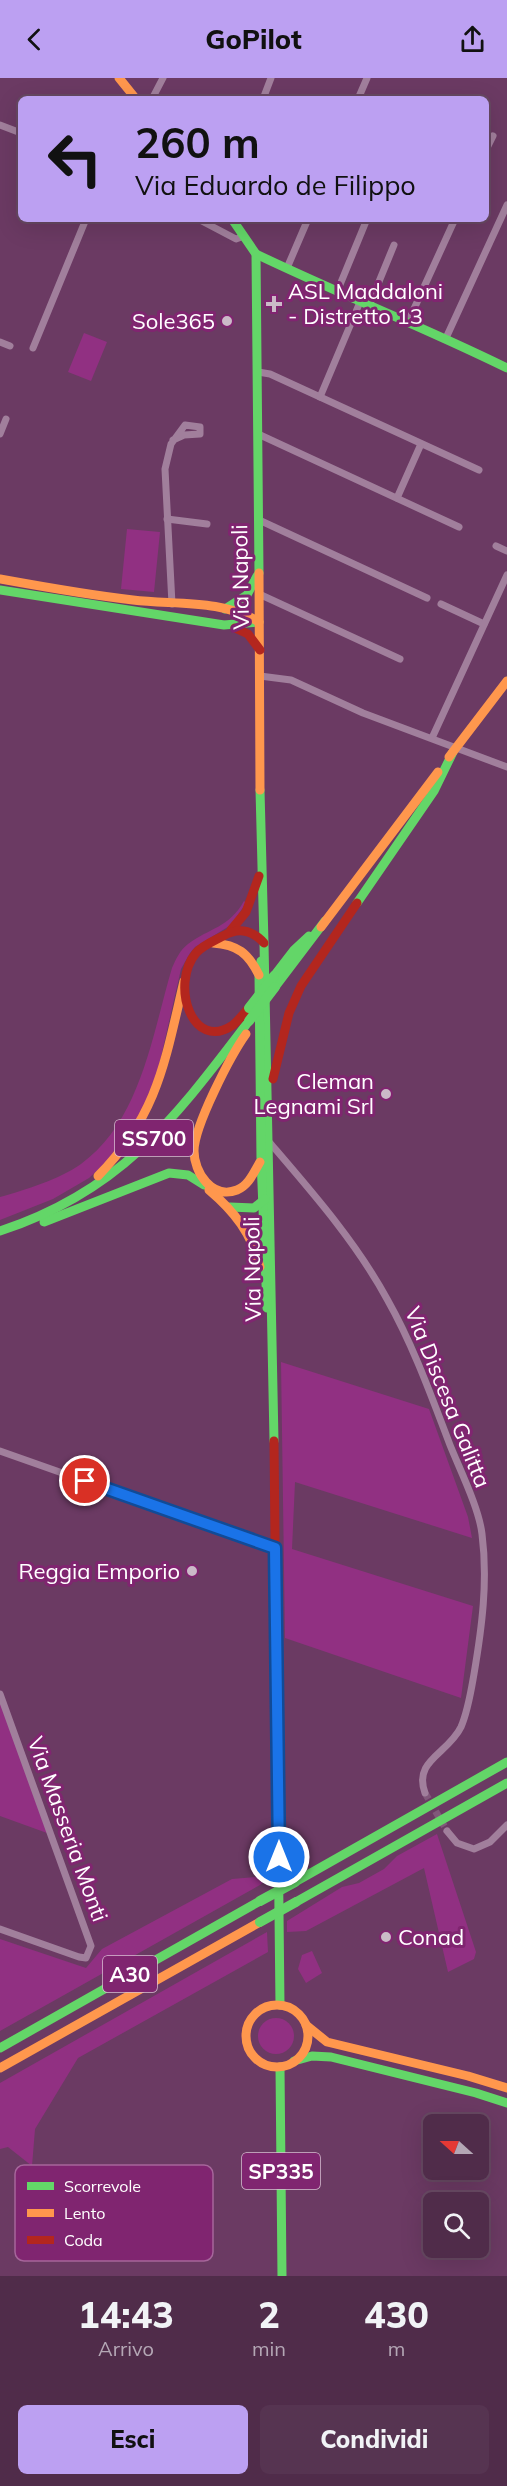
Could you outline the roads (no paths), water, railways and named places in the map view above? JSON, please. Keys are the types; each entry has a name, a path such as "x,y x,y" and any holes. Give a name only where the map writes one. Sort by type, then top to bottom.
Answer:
{"main road":[{"path":"119,78 134,96"},
{"path":"234,222 256,254 337,292 446,338 507,368"},
{"name":"Via Napoli","path":"256,254 261,868 270,1120 272,1341"},
{"path":"225,609 247,595 259,571"},
{"path":"0,579 23,589 241,629 248,634 260,650"},
{"path":"0,590 23,589 225,609 244,613 260,622"},
{"path":"224,625 260,622"},
{"path":"269,1097 289,1013 301,986 434,791 455,750 507,681"},
{"name":"SS700","path":"4,1230 78,1198 135,1156 180,1111 248,1025 274,987 455,750"},
{"path":"29,1221 43,1208 94,1180 115,1161 135,1135 147,1115 156,1092 184,981 194,956 202,948 231,930 246,912 261,868"},
{"path":"213,943 250,948 264,943 254,933 231,930"},
{"name":"Via Napoli","path":"264,943 259,975 261,1159 265,1294 272,1341"},
{"path":"241,947 259,975"},
{"path":"184,981 185,1007 190,1018 209,1030 220,1032 233,1027 249,1008 274,987"},
{"path":"248,1025 198,1130 194,1142 193,1159 196,1171 206,1182 216,1189 232,1192 252,1180 261,1159"},
{"path":"230,1207 254,1208 262,1203 266,1194 265,1149 270,1120"},
{"path":"4,1230 25,1229 169,1173 188,1175 230,1207 246,1228 255,1249 265,1294"},
{"path":"272,1341 280,2005"},
{"name":"A30","path":"0,2048 507,1762"},
{"name":"A30","path":"0,2068 507,1783"},
{"path":"507,2088 468,2076 327,2042 306,2025 293,2009 280,2005 258,2010 249,2022 245,2036 253,2056 265,2065 280,2067 312,2056 331,2057 476,2093 507,2103"},
{"path":"294,2061 306,2045 306,2025"},
{"name":"SP335","path":"280,2067 282,2276"}],"street":[{"path":"154,96 163,78"},
{"path":"264,96 271,78"},
{"path":"359,96 367,78"},
{"path":"0,125 18,133"},
{"path":"489,144 493,136"},
{"path":"446,338 507,205"},
{"path":"33,348 85,222"},
{"path":"204,222 236,239 244,236"},
{"path":"222,232 227,230 231,222"},
{"path":"287,268 307,222"},
{"path":"337,292 366,222"},
{"path":"408,322 454,222"},
{"path":"320,397 394,245"},
{"path":"0,342 10,346"},
{"path":"258,372 270,374 479,470"},
{"path":"0,434 6,419"},
{"path":"258,434 459,527"},
{"path":"172,604 165,469 173,440"},
{"path":"397,498 422,444"},
{"path":"167,519 207,524"},
{"path":"259,520 427,598"},
{"path":"496,546 507,551"},
{"path":"432,738 507,575"},
{"path":"259,594 399,659"},
{"path":"441,604 484,624"},
{"path":"260,675 291,680 363,713 432,738 455,750 507,767"},
{"name":"Via Discesa Galitta","path":"270,1143 317,1197 387,1298 416,1359 482,1531 486,1590 466,1709 461,1726 452,1740 424,1770 421,1781 425,1793"},
{"path":"0,1451 275,1548"},
{"name":"Via Masseria Monti","path":"0,1694 91,1946 90,1952 86,1958 79,1957 0,1929"},
{"path":"447,1831 457,1843 474,1849 490,1842 507,1825"}],"tunnel":[{"path":"425,1793 447,1831"}],"place":[{"name":"ASL Maddaloni - Distretto 13","path":"274,304"},
{"name":"Sole365","path":"227,321"},
{"name":"Cleman Legnami Srl","path":"386,1094"},
{"name":"Reggia Emporio","path":"192,1571"},
{"name":"Conad","path":"386,1937"}]}
